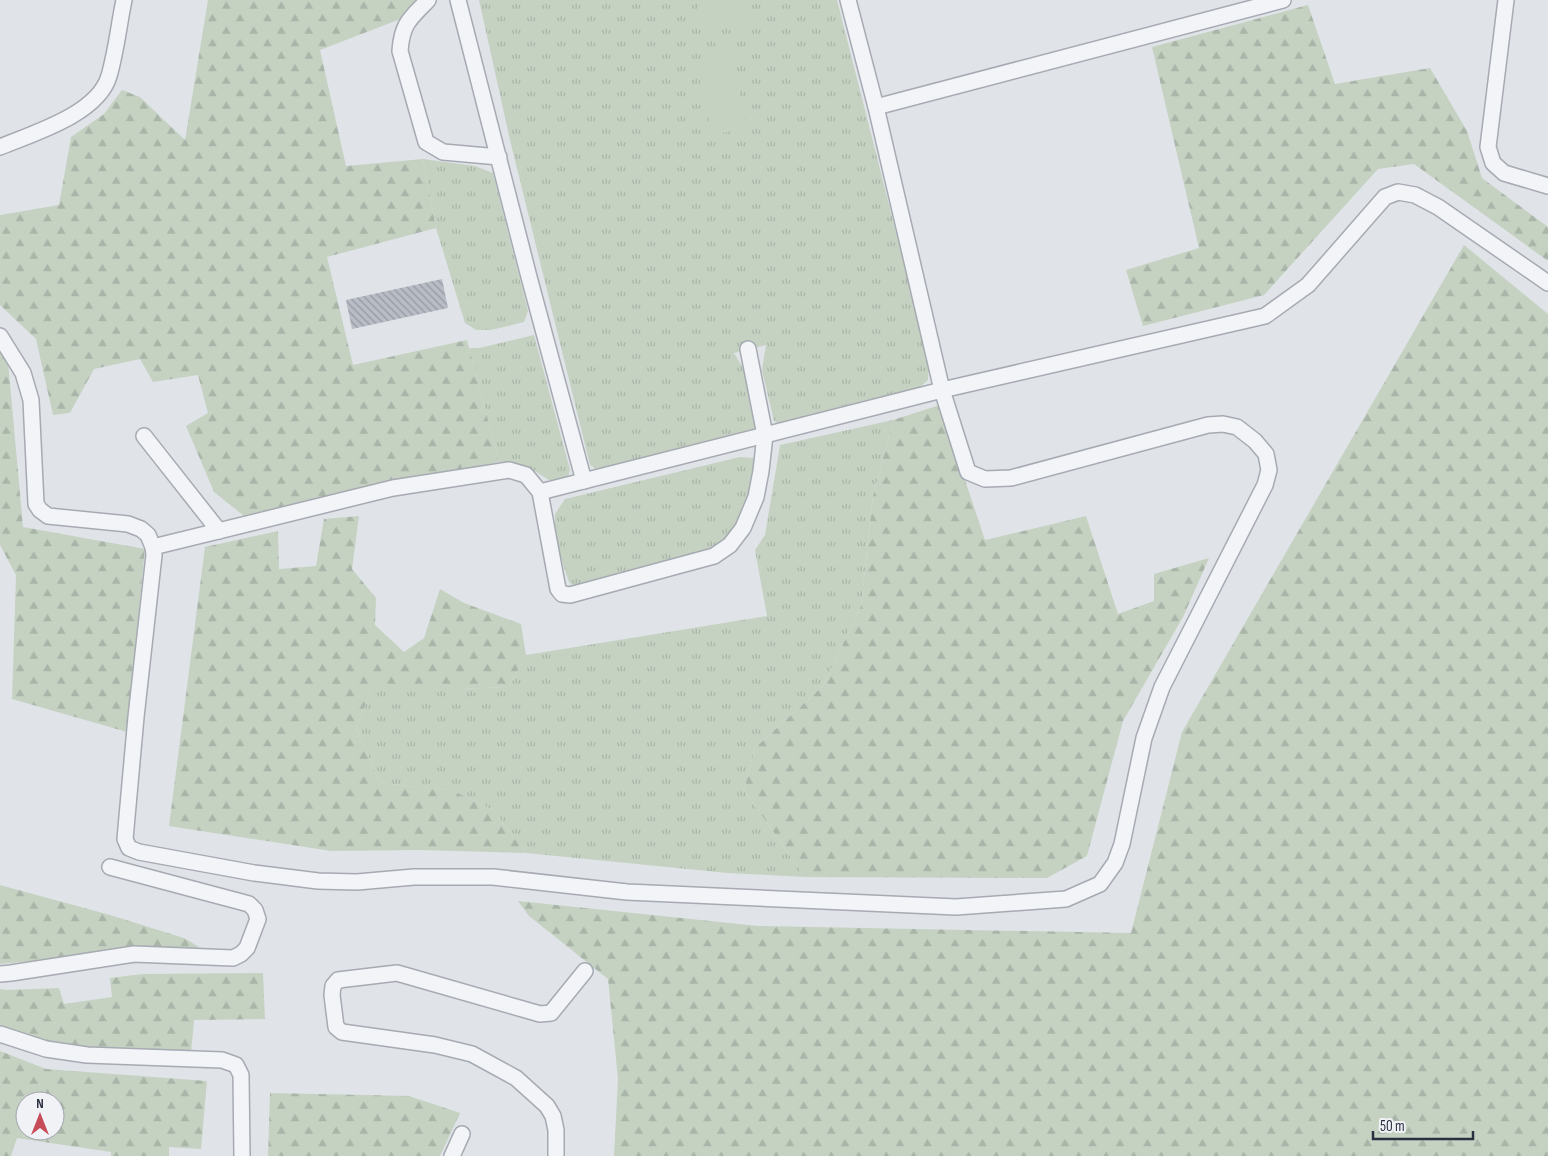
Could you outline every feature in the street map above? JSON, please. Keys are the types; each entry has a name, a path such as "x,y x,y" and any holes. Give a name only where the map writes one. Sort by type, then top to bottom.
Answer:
{"street":[{"path":"0,147 58,123 83,108 100,94 109,77 124,0"},
{"path":"428,0 405,24 400,51 426,142 442,152 499,157"},
{"path":"458,0 584,481"},
{"path":"0,336 24,373 32,400 36,504 40,510 48,516 128,524 141,529 148,535 153,547 154,555 125,839 129,848 139,852 254,873 318,880 357,882 493,876 627,892 956,907 1066,899 1100,884 1115,862 1122,844 1144,738 1162,687 1265,485 1269,470 1266,454 1255,441 1237,428 1224,424 1208,425 1011,478 985,479 968,472 942,390 876,107 848,0"},
{"path":"876,107 1283,0"},
{"path":"1506,0 1488,147 1493,163 1504,173 1548,186"},
{"path":"540,492 942,390 1265,316 1308,285 1385,197 1398,192 1415,195 1438,207 1548,283"},
{"path":"153,547 393,488 509,470 526,475 540,492 558,590 562,594 570,596 714,556 730,545 743,528 756,497 765,436 748,349"},
{"path":"144,436 219,531"},
{"path":"0,974 134,954 233,958 248,948 258,919 256,910 249,904 110,867"},
{"path":"556,1156 556,1130 553,1116 546,1106 516,1078 472,1054 435,1045 342,1032 336,1026 332,995 333,986 338,980 397,973 540,1014 546,1014 552,1013 585,971"},
{"path":"0,1034 46,1050 87,1055 222,1060 236,1066 240,1075 242,1156"},
{"path":"452,1156 462,1134"}],"green space":[{"path":"208,0 422,0 403,18 320,50 346,166 423,159 436,228 327,257 353,365 467,340 499,462 244,516 214,492 186,426 208,413 198,375 153,382 140,359 94,369 70,413 53,415 36,339 0,305 0,215 59,205 71,137 104,114 122,90 140,97 185,140"},
{"path":"479,0 837,0 929,362 928,380 918,389 784,426 774,421 762,370 766,345 734,353 745,371 758,425 750,435 599,471 590,465 510,140"},
{"path":"696,0 742,0 747,22 704,32"},
{"path":"1308,5 1335,84 1430,68 1467,131 1482,178 1548,227 1548,261 1414,164 1378,169 1264,295 1143,326 1126,270 1199,248 1152,47"},
{"path":"731,53 747,128 712,135 696,61"},
{"path":"423,159 475,166 493,173 528,311 524,322 491,330 476,330 465,323 436,228"},
{"path":"1464,245 1548,314 1548,1156 614,1156 618,1079 608,979 529,916 518,901 758,926 1131,933 1182,732"},
{"path":"534,335 570,470 567,480 549,480 533,470 499,462 469,348 479,348"},
{"path":"0,352 8,362 23,527 145,549 127,732 12,699 16,575 0,545"},
{"path":"940,405 985,540 1086,516 1118,614 1154,601 1154,574 1209,558 1183,617 1123,721 1087,856 1047,878 805,877 744,790 755,748 823,686 861,606 873,496 893,420"},
{"path":"893,420 873,496 861,606 823,686 755,748 744,790 805,877 728,873 526,853 493,810 450,790 380,783 356,728 372,689 509,687 526,655 767,616 755,550 765,535 780,445"},
{"path":"740,457 753,458 758,472 734,529 714,555 578,590 569,582 555,541 555,514 565,499"},
{"path":"359,516 352,569 376,598 375,625 404,652 424,638 440,589 464,603 521,624 526,655 509,687 372,689 356,728 380,783 451,790 493,810 526,853 419,850 331,851 169,826 205,547 278,531 279,569 316,566 324,519"},
{"path":"0,885 110,915 184,938 199,947 190,955 96,955 0,964"},
{"path":"263,973 265,1019 194,1020 191,1053 71,1048 0,1026 0,989 59,988 64,1004 112,997 110,978 143,974"},
{"path":"0,1051 46,1069 207,1081 201,1149 169,1147 169,1156 111,1156 111,1152 37,1141 65,1141 65,1091 15,1091 16,1141 11,1156 0,1156"},
{"path":"270,1093 409,1096 460,1113 440,1156 268,1156"}],"building":[{"path":"442,279 448,308 352,329 346,300"}]}
